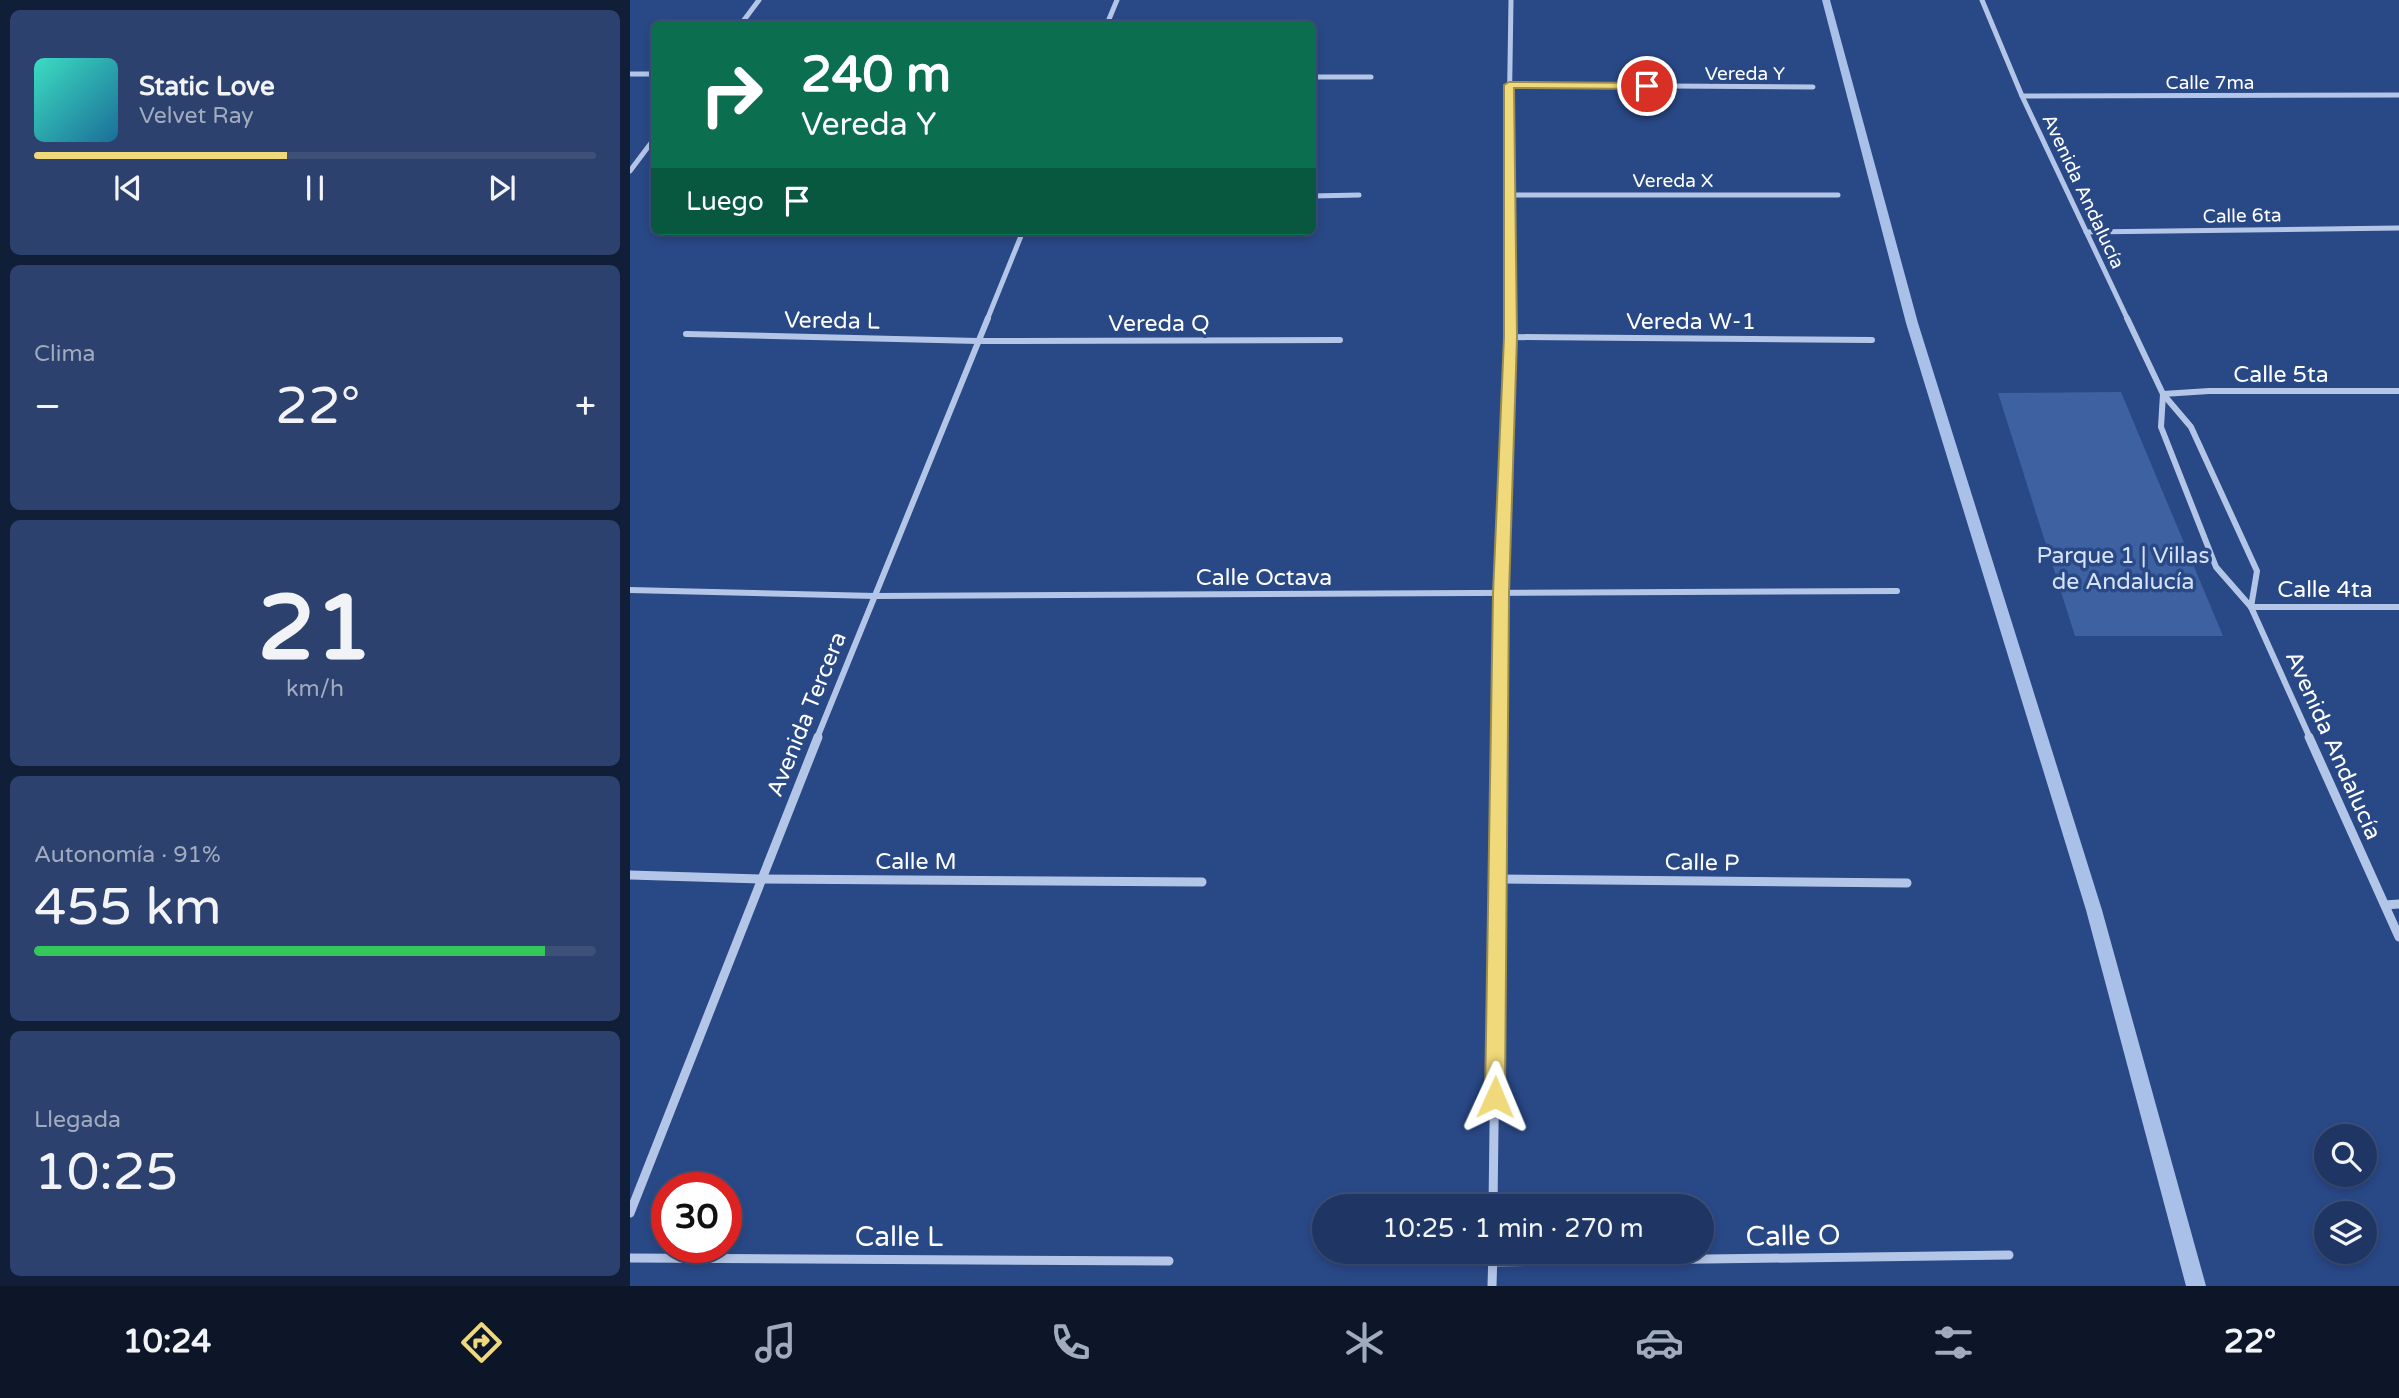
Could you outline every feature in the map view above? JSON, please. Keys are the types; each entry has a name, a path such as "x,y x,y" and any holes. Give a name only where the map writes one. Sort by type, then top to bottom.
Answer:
{"street":[{"path":"743,21 760,0"},
{"path":"1108,21 1117,0"},
{"path":"1493,1194 1501,594 1510,337 1508,195 1511,0"},
{"name":"Avenida Andalucía","path":"1982,0 2022,96 2163,394 2191,426 2257,571 2251,607"},
{"path":"630,74 651,74"},
{"path":"1316,77 1371,78"},
{"name":"Vereda Y","path":"1509,85 1813,88"},
{"name":"Calle 7ma","path":"2022,96 2399,95"},
{"path":"630,171 651,143"},
{"path":"1316,195 1359,195"},
{"name":"Vereda X","path":"1508,195 1838,195"},
{"name":"Calle 6ta","path":"2087,233 2399,228"},
{"name":"Avenida Tercera","path":"630,1213 760,879 1021,235"},
{"name":"Vereda L","path":"687,334 978,341"},
{"name":"Vereda W-1","path":"1510,337 1872,340"},
{"name":"Vereda Q","path":"978,341 1340,340"},
{"name":"Calle 5ta","path":"2163,394 2209,391 2399,391"},
{"name":"Avenida Andalucía","path":"2163,394 2161,427 2216,566 2251,607 2399,937"},
{"name":"Calle Octava","path":"630,590 875,596 1897,591"},
{"name":"Calle 4ta","path":"2251,607 2399,607"},
{"name":"Calle M","path":"630,875 760,879 1202,882"},
{"name":"Calle P","path":"1497,879 1907,883"},
{"path":"2385,905 2399,904"},
{"name":"Calle O","path":"1714,1256 2009,1255"},
{"name":"Calle L","path":"630,1258 1168,1261"},
{"path":"1492,1286 1493,1264"}],"green space":[{"name":"Parque 1 | Villas de Andalucía","path":"2121,392 2223,636 2075,636 1998,393"}],"waterway":[{"path":"1826,0 1912,323 2094,910 2196,1286"}],"route":[{"path":"1495,1097 1501,594 1510,337 1509,85 1647,86"}]}
